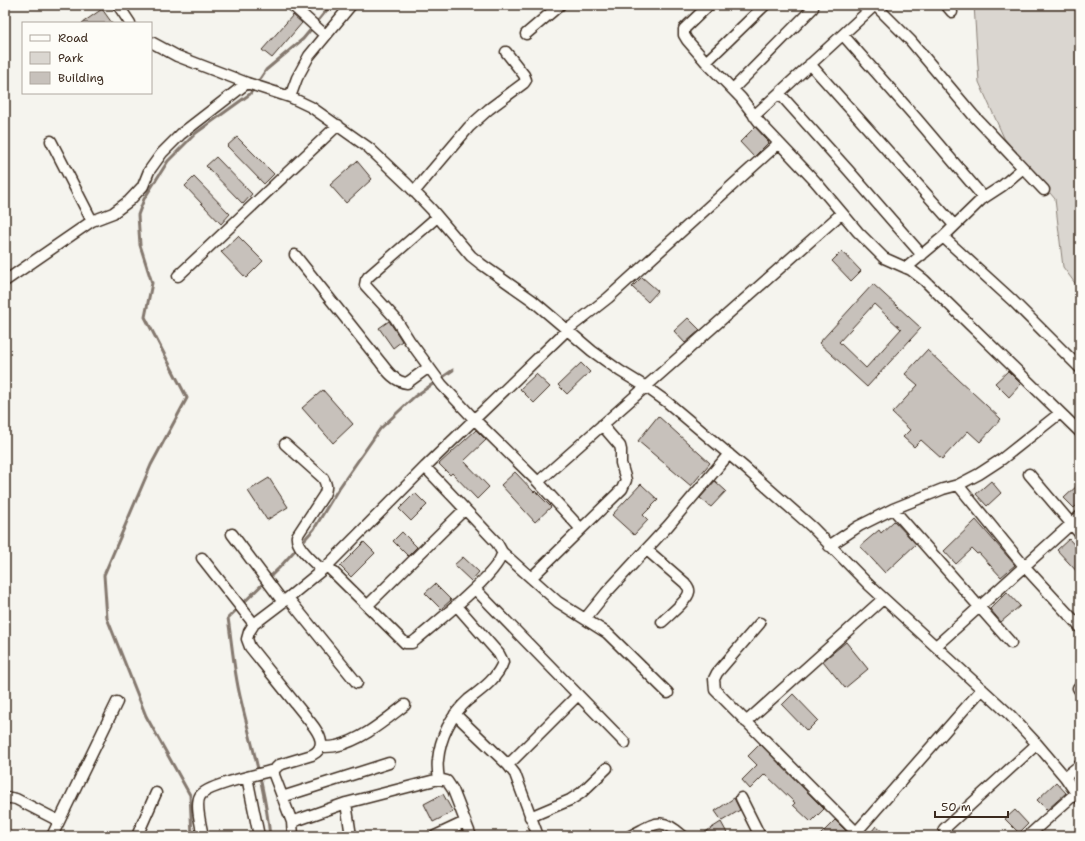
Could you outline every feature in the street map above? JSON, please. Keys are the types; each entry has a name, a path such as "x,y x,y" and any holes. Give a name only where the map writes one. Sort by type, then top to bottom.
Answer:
{"street":[{"path":"118,5 129,22"},
{"path":"292,5 318,29"},
{"path":"290,97 309,56 318,29 350,5"},
{"path":"526,34 560,5"},
{"path":"709,5 684,29 683,32 687,40 706,62 733,89 754,116 815,181 858,232 884,258 917,274 934,288 1080,432"},
{"path":"706,62 765,5"},
{"path":"754,116 875,5 910,40 973,116 1044,190"},
{"path":"733,89 813,8"},
{"path":"843,35 918,119 984,198"},
{"path":"152,43 177,56 253,85 290,97 311,107 338,125 369,148 414,192 470,256 532,300 608,363 646,387 729,454 793,510 847,565 1010,715 1065,777 1078,796 1028,836"},
{"path":"414,192 469,127 526,80 524,75 506,52"},
{"path":"810,64 954,225"},
{"path":"5,281 92,221 112,213 130,202 143,186 150,171 162,153 181,134 253,85"},
{"path":"779,93 850,171 922,254"},
{"path":"178,276 338,125"},
{"path":"51,141 92,221"},
{"path":"203,836 198,804 200,796 205,791 223,784 269,771 279,765 312,755 317,753 320,747 321,742 319,734 250,648 247,639 254,624 286,600 324,568 474,419 567,330 608,298 779,143"},
{"path":"906,268 984,198 1002,186 1023,168"},
{"path":"538,482 842,213"},
{"path":"437,217 368,277 365,282 369,290 395,318 442,385 538,482 581,528"},
{"path":"943,236 1012,300 1080,368"},
{"path":"295,255 380,363 395,378 403,383 407,383 431,371"},
{"path":"829,546 859,526 893,509 958,485 979,474 1002,459 1060,413"},
{"path":"531,578 622,489 626,483 626,477 621,464 620,446 602,425"},
{"path":"285,444 323,478 326,483 324,495 297,536 297,544 304,552 368,605 405,643 412,643 475,589 500,561 502,552"},
{"path":"585,619 606,592 646,550 729,454"},
{"path":"425,467 497,543 502,552 558,602 607,633 668,693"},
{"path":"1029,474 1080,534"},
{"path":"958,485 1024,566 1080,627"},
{"path":"368,605 465,509"},
{"path":"893,509 1011,643"},
{"path":"936,646 1080,516"},
{"path":"232,534 271,586 286,600 356,683"},
{"path":"646,550 689,588 690,593 662,622"},
{"path":"202,558 254,624"},
{"path":"475,589 625,743"},
{"path":"746,722 883,599"},
{"path":"439,779 438,761 441,747 448,727 455,714 496,674 501,668 503,662 499,654 456,605"},
{"path":"760,623 716,673 714,684 719,695 855,834 982,689"},
{"path":"508,765 578,695"},
{"path":"52,836 117,702"},
{"path":"320,747 336,746 357,738 382,723 405,705"},
{"path":"455,714 508,765 515,774 538,836"},
{"path":"944,829 1037,744"},
{"path":"282,797 389,763"},
{"path":"1065,777 1080,765"},
{"path":"530,817 570,800 581,793 607,768"},
{"path":"269,771 274,775 292,822 293,836"},
{"path":"249,777 259,836"},
{"path":"292,822 346,803 439,779 446,781 453,790 471,836"},
{"path":"137,836 156,793"},
{"path":"5,798 16,799 58,821"},
{"path":"741,798 760,836"},
{"path":"346,803 352,836"},
{"path":"435,836 466,822"},
{"path":"630,836 653,825 663,823 671,826 683,836"}],"green space":[{"path":"974,5 1080,5 1080,290 1063,267 1055,199 1004,138 979,82"}],"building":[{"path":"102,9 111,22 83,22"},
{"path":"293,15 302,23 272,58 262,50"},
{"path":"755,127 769,142 754,157 740,142"},
{"path":"237,137 274,174 264,184 227,146"},
{"path":"216,157 252,194 243,204 206,166"},
{"path":"357,161 372,179 346,203 330,185"},
{"path":"194,177 230,214 221,224 185,186"},
{"path":"238,236 263,261 246,278 221,252"},
{"path":"842,251 861,271 851,281 832,261"},
{"path":"642,277 658,291 648,302 632,287"},
{"path":"873,284 921,328 867,387 819,343","holes":["874,304 901,329 866,368 839,342"]},
{"path":"688,318 700,330 685,343 674,331"},
{"path":"389,321 402,341 393,348 379,328"},
{"path":"927,350 1001,419 980,442 968,431 942,459 921,440 914,447 903,437 910,430 892,413 918,385 905,374"},
{"path":"581,363 590,372 567,394 558,385"},
{"path":"1008,371 1021,384 1009,397 995,383"},
{"path":"536,374 550,387 534,403 520,389"},
{"path":"323,390 353,424 333,443 302,408"},
{"path":"658,416 710,463 691,486 638,441"},
{"path":"476,430 486,440 464,461 489,487 477,499 452,473 450,475 439,464"},
{"path":"515,472 551,507 535,522 501,485"},
{"path":"269,478 288,507 267,520 248,491"},
{"path":"715,481 726,491 711,507 700,498"},
{"path":"991,481 1001,493 987,506 976,494"},
{"path":"1080,483 1080,502 1074,508 1064,498"},
{"path":"641,484 658,500 643,515 648,520 634,535 612,515"},
{"path":"415,493 427,505 411,521 399,509"},
{"path":"976,520 1015,565 1001,577 979,553 977,554 972,549 956,564 944,551"},
{"path":"894,521 916,544 885,573 860,546 879,530 881,533"},
{"path":"402,532 417,547 408,556 393,541"},
{"path":"1069,539 1080,551 1080,575 1057,550"},
{"path":"364,542 375,553 351,577 340,566"},
{"path":"463,557 479,572 471,581 454,565"},
{"path":"435,584 451,600 441,609 425,593"},
{"path":"1007,592 1020,606 1001,622 990,609"},
{"path":"846,642 868,669 845,688 823,661"},
{"path":"793,694 818,720 807,731 782,705"},
{"path":"760,744 824,809 811,822 793,805 795,803 765,774 750,789 742,780 757,765 748,756"},
{"path":"1056,782 1066,793 1047,810 1037,800"},
{"path":"443,794 453,812 433,822 424,804"},
{"path":"734,798 740,810 722,821 715,811"},
{"path":"1015,810 1028,824 1019,833 1005,819"},
{"path":"835,820 846,831 840,836 819,836"},
{"path":"721,822 727,833 723,836 699,836"},
{"path":"876,826 887,836 868,836"}],"waterway":[{"path":"192,836 190,795 146,716 107,618 104,575 151,465 187,398 145,317 152,283 140,245 138,215 144,199 168,161 196,133 250,94 266,70 303,39 331,5"},
{"path":"270,836 261,783 238,687 228,618 279,568 314,529 337,491 380,429 414,397 453,370"}]}
